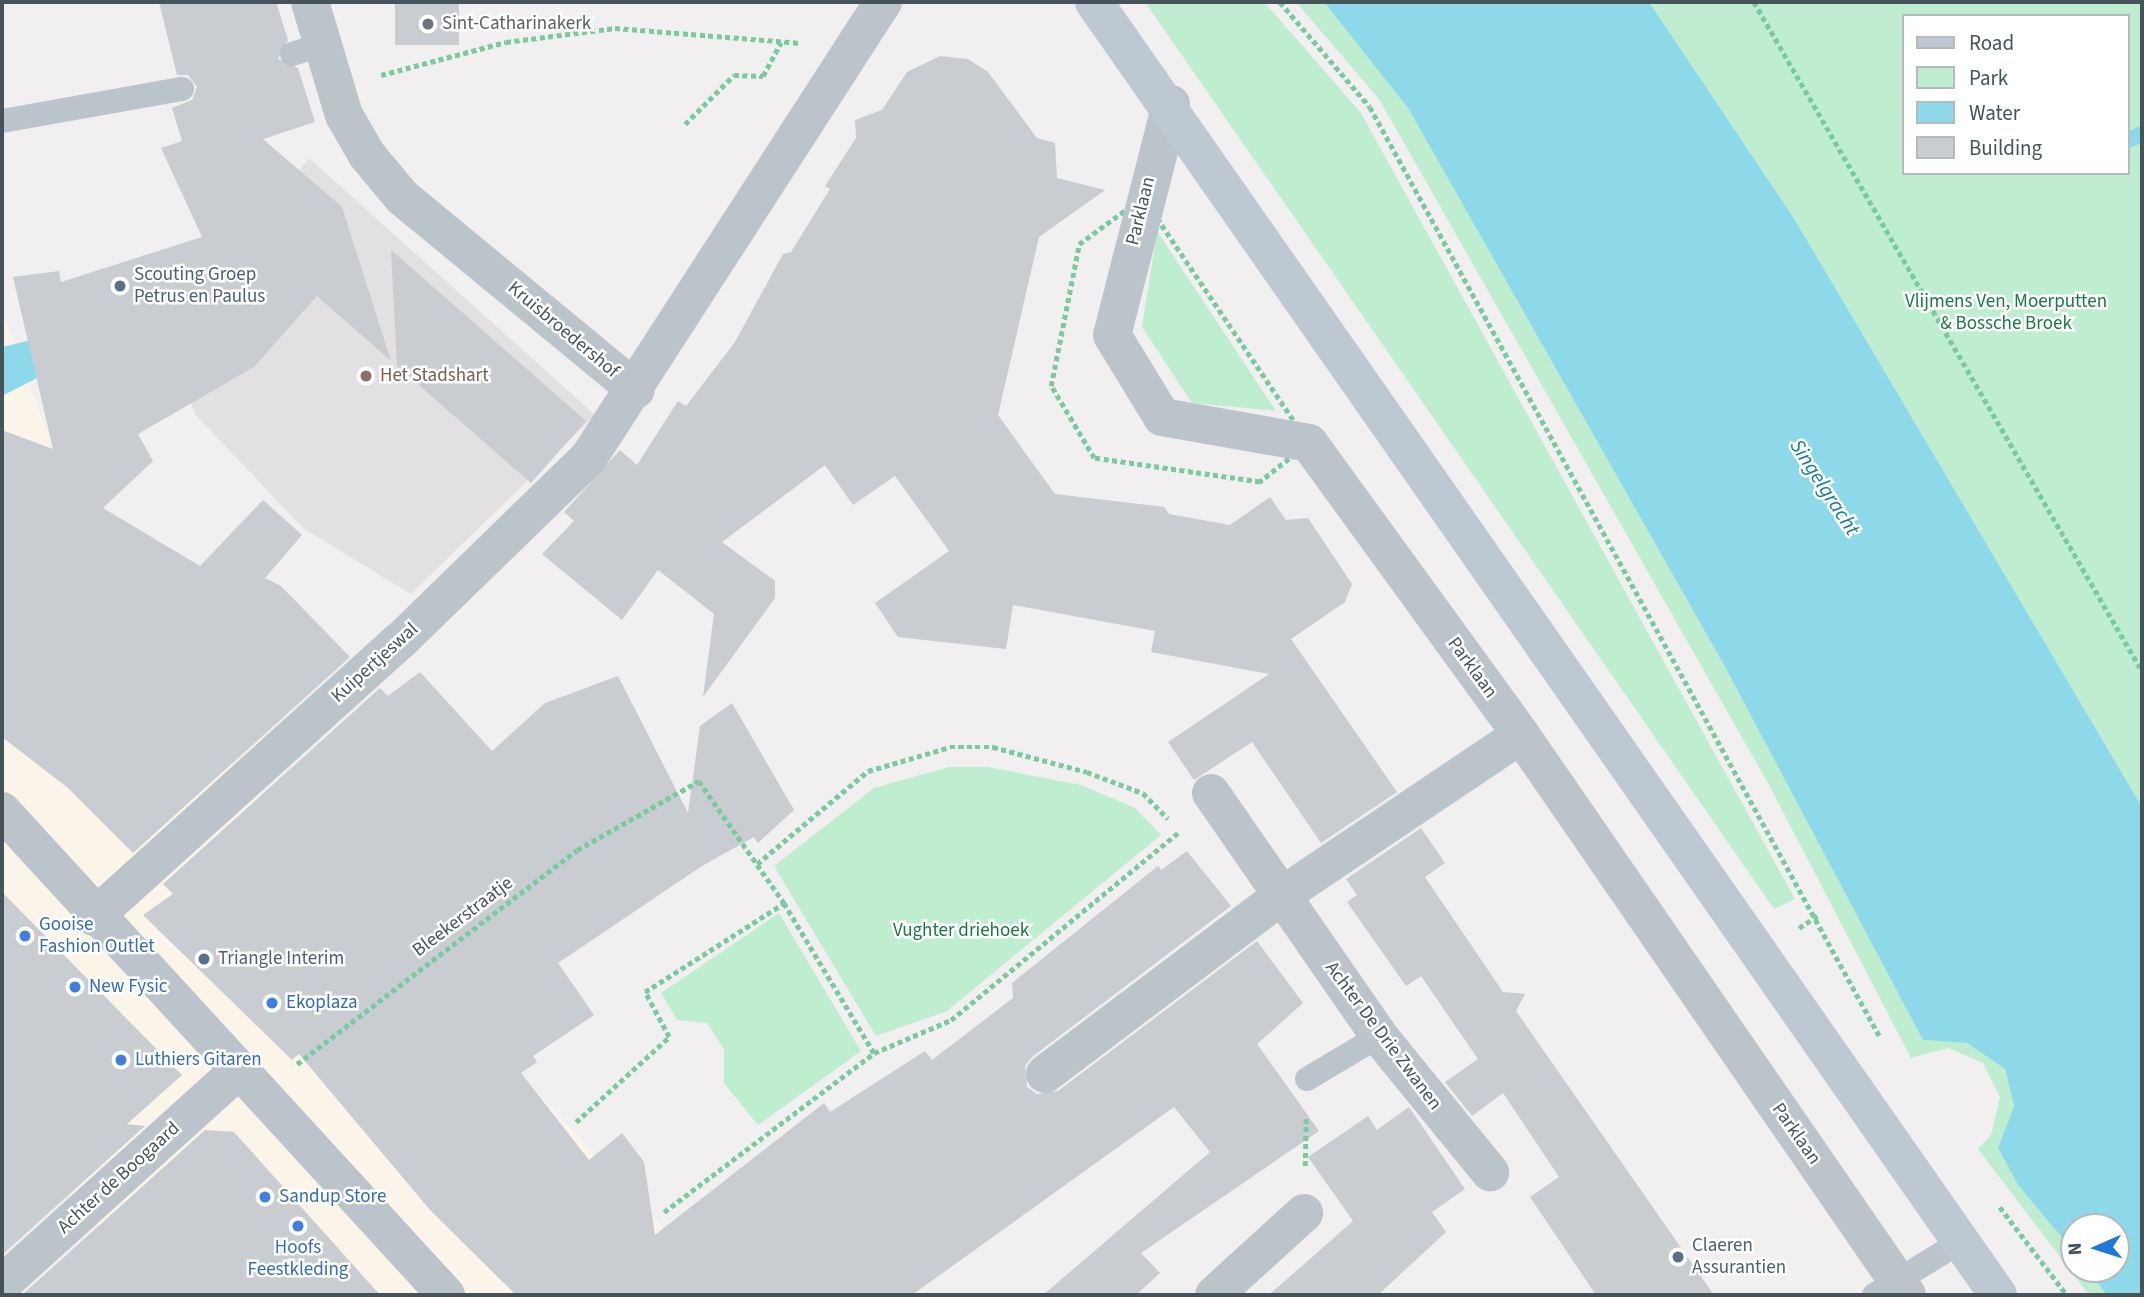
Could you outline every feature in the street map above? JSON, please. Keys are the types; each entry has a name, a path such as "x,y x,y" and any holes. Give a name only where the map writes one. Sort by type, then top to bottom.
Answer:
{"main road":[{"path":"1094,2 1171,104 1998,1295"}],"street":[{"name":"Kruisbroedershof","path":"310,2 306,50 344,115 402,197 636,390 883,2"},
{"name":"Parklaan","path":"1171,104 1112,335 1162,417 1309,443 1521,735 1892,1290"},
{"name":"Kuipertjeswal","path":"94,917 504,545 589,457 636,390"},
{"path":"1045,1074 1281,896 1521,735"},
{"name":"Achter De Drie Zwanen","path":"1211,793 1379,1036 1490,1172"},
{"path":"2,811 94,917 446,1295"},
{"name":"Achter de Boogaard","path":"2,1284 247,1083"},
{"path":"1214,1295 1304,1213"}],"lane":[{"path":"2,121 182,89"},
{"path":"1307,1079 1379,1036"},
{"path":"1892,1290 1960,1242"}],"path":[{"path":"1280,2 1370,107 1887,1051"},
{"path":"1754,2 2142,671"},
{"path":"306,50 369,78 506,42 615,28 853,48"},
{"path":"685,124 734,75 763,76 781,42"},
{"path":"664,1212 874,1053 951,1020 1179,834 1171,822 1143,793 1087,772 993,747 950,747 868,771 757,864 784,903 874,1053"},
{"name":"Bleekerstraatje","path":"247,1083 533,881 699,781 757,864"},
{"path":"1171,822 1211,793"},
{"path":"576,1122 669,1037 645,992 784,903"},
{"path":"1304,1213 1307,1079"},
{"path":"1992,1196 2067,1295"}],"shaded area":[{"name":"Het Stadshart","path":"309,158 595,415 411,594 303,528 195,414 164,337"},
{"path":"2,312 132,655 725,1295 168,1295 2,1126"}],"green space":[{"path":"1145,2 1264,2 1361,113 1795,899 1774,909"},
{"path":"1296,2 1324,2 1408,108 1724,665 1923,1040 1967,1043 2005,1069 2014,1106 1998,1148 2018,1185 2060,1235 2060,1257 1978,1149 1991,1135 2000,1097 1983,1063 1948,1048 1911,1058 1769,785 1379,99"},
{"name":"Vlijmens Ven, Moerputten & Bossche Broek","path":"1649,2 2142,2 2142,807 1795,220"},
{"path":"1157,231 1276,411 1192,403 1142,327"},
{"name":"Vughter driehoek","path":"949,767 988,767 1081,785 1135,808 1161,835 947,1011 876,1036 774,866 874,788"},
{"path":"779,913 861,1051 758,1125 724,1083 724,1049 707,1023 677,1020 661,993"},
{"path":"2080,1283 2098,1283 2107,1295 2089,1295"}],"water":[{"name":"Singelgracht","path":"1324,2 1649,2 1795,220 2142,807 2142,1295 2107,1295 2098,1283 2130,1283 2130,1213 2060,1213 2060,1235 2018,1185 1998,1148 2014,1106 2005,1069 1967,1043 1923,1040 1724,665 1408,108"},
{"path":"53,335 37,378 2,396 2,347"}],"building":[{"path":"159,2 276,2 288,40 278,59 298,68 315,122 263,139 342,207 391,361 317,296 254,367 138,434 153,461 103,508 200,566 263,500 302,535 265,578 281,586 350,657 133,853 68,788 2,737 2,430 53,449 13,277 59,271 61,282 202,237 161,148 182,141 172,108 192,100 197,87 188,75 177,75"},
{"path":"395,2 459,2 459,45 395,45"},
{"path":"940,56 968,59 988,72 1037,138 1055,143 1057,178 1105,190 1039,237 998,415 1055,494 1164,507 1169,514 1230,525 1270,497 1286,520 1308,518 1352,584 1345,602 1291,639 1397,792 1321,843 1252,742 1194,780 1168,742 1269,674 1151,652 1155,631 1013,605 1006,649 898,637 875,603 949,551 895,476 853,505 825,465 722,542 775,581 775,598 703,697 714,614 658,570 622,620 542,554 574,521 564,512 620,450 637,465 678,401 686,406 735,342 783,254 791,252 830,189 825,186 856,138 855,120 882,110 907,72"},
{"path":"391,250 586,421 531,483 397,366"},
{"path":"420,672 492,751 545,703 618,676 688,813 700,726 732,703 794,810 758,843 754,837 702,866 558,963 594,1015 533,1056 537,1062 521,1073 589,1160 622,1133 644,1162 655,1235 824,1103 830,1112 925,1051 932,1060 1013,998 1012,983 1158,866 1161,870 1187,851 1231,906 1032,1057 1025,1066 1027,1087 1037,1094 1058,1091 1257,941 1303,1003 1257,1044 1319,1131 1141,1253 1160,1273 1136,1295 1043,1295 1210,1152 1174,1107 912,1295 516,1295 430,1210 299,1054 292,1060 143,915 173,894 163,884 380,688 388,696"},
{"path":"1421,828 1445,863 1425,877 1503,992 1525,994 1516,1011 1714,1295 1596,1295 1530,1197 1559,1177 1503,1093 1472,1116 1445,1082 1478,1059 1421,976 1406,986 1347,902 1357,895 1346,879"},
{"path":"2,892 182,1075 127,1124 145,1126 2,1255"},
{"path":"1409,1107 1465,1189 1432,1212 1446,1232 1378,1295 1269,1295 1353,1221 1308,1157 1368,1116 1377,1130"},
{"path":"205,1130 234,1132 380,1295 22,1295"}],"waterway":[{"path":"2130,139 2142,134"}],"place":[{"name":"Sint-Catharinakerk","path":"428,24"},
{"name":"Scouting Groep Petrus en Paulus","path":"120,286"},
{"name":"Het Stadshart","path":"366,376"},
{"name":"Gooise Fashion Outlet","path":"25,936"},
{"name":"Triangle Interim","path":"204,959"},
{"name":"New Fysic","path":"75,987"},
{"name":"Ekoplaza","path":"272,1003"},
{"name":"Luthiers Gitaren","path":"121,1060"},
{"name":"Sandup Store","path":"265,1197"},
{"name":"Hoofs Feestkleding","path":"298,1226"},
{"name":"Claeren Assurantien","path":"1678,1257"}]}
